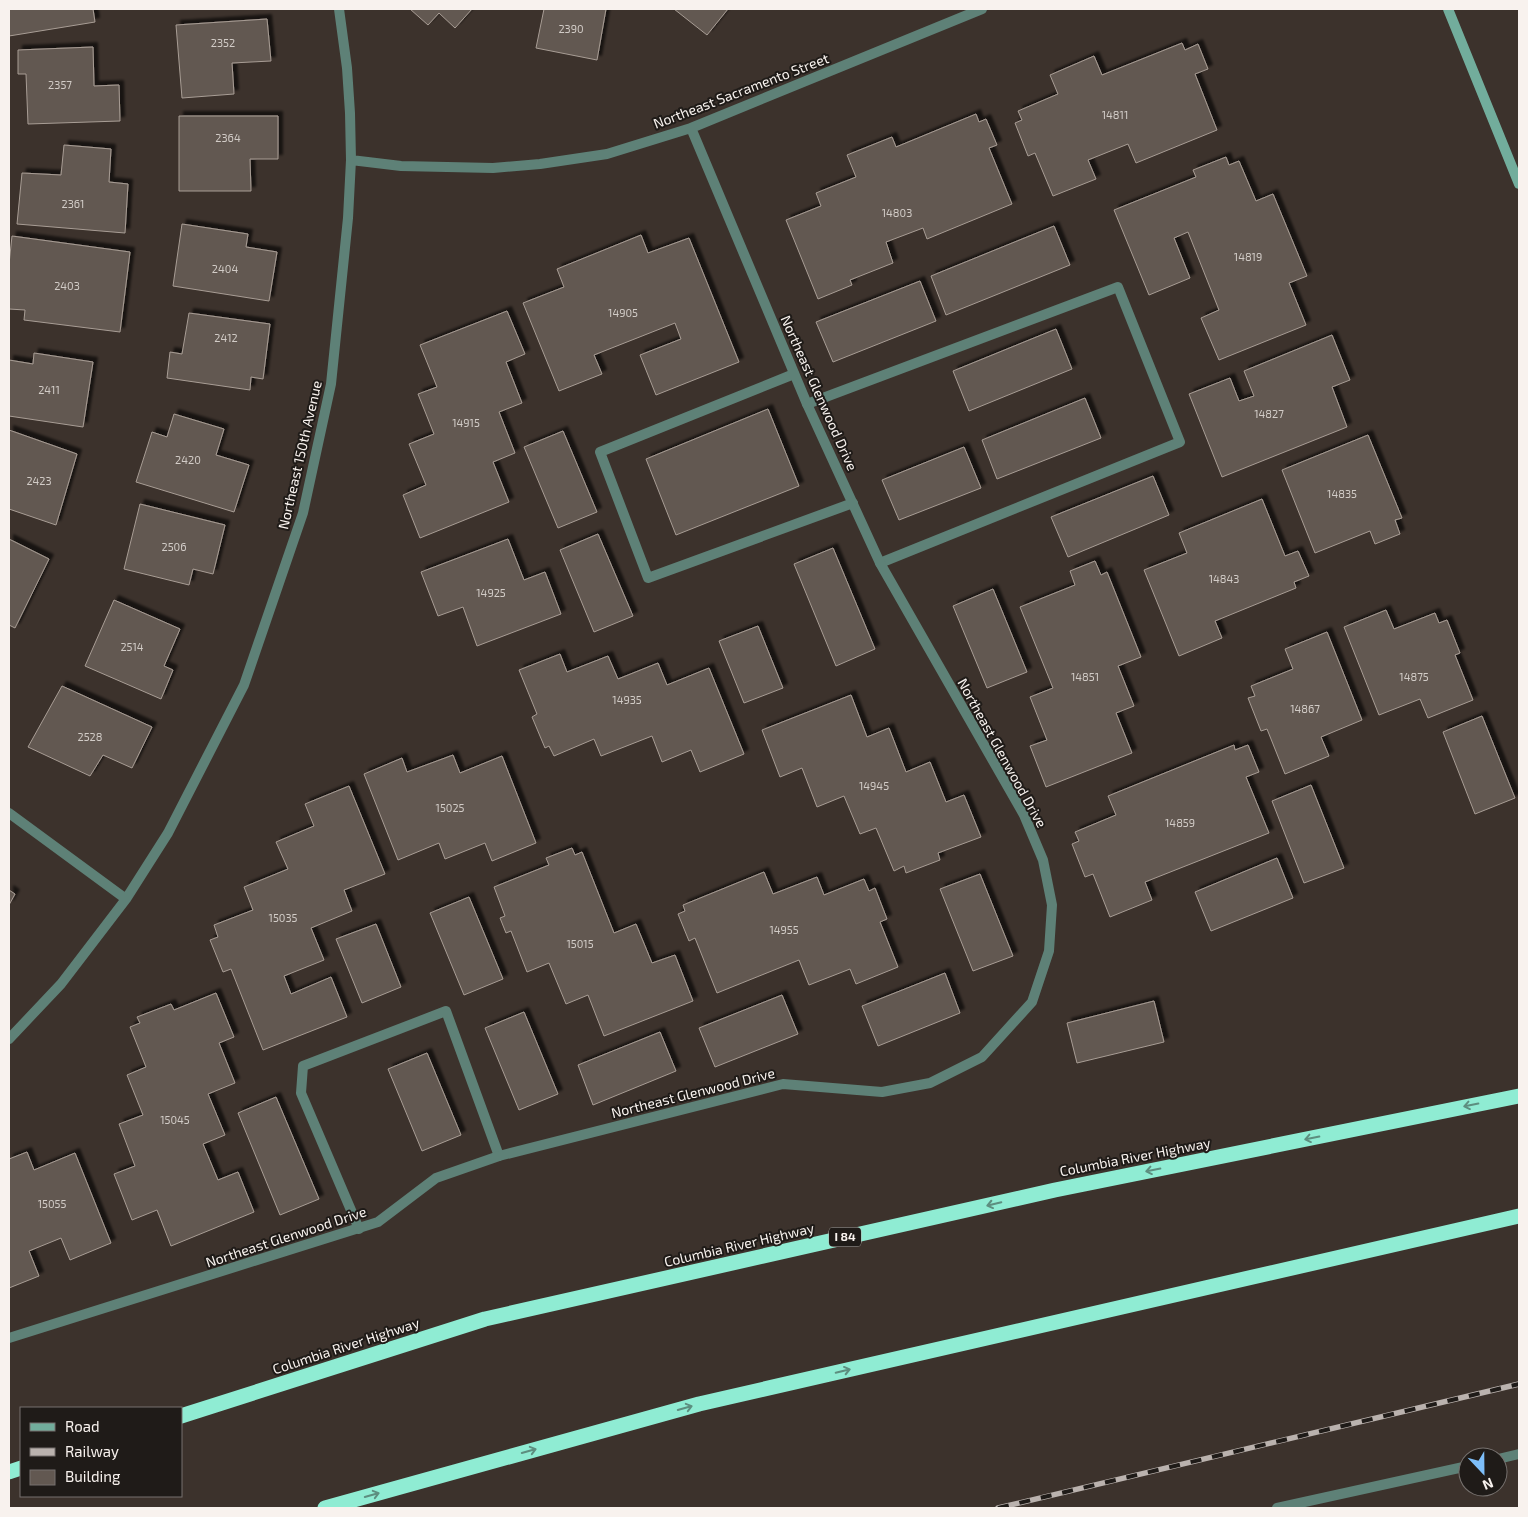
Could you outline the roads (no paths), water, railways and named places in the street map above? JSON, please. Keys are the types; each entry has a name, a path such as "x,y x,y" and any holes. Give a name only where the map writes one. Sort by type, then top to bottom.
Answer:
{"highway":[{"name":"Columbia River Highway","path":"182,1416 485,1319 1055,1190 1519,1096"},
{"path":"325,1508 700,1404 1519,1216"}],"main road":[{"path":"1448,9 1519,184"}],"street":[{"name":"Northeast 150th Avenue","path":"9,1039 61,984 126,899 168,833 244,685 303,513 331,384 348,218 351,160 348,86 338,9"},
{"name":"Northeast Sacramento Street","path":"351,160 401,166 493,168 540,164 607,154 691,128 982,9"},
{"name":"Northeast Glenwood Drive","path":"9,1338 378,1222 436,1178 499,1156 783,1084 882,1092 930,1083 982,1057 1032,1002 1049,951 1052,905 1043,860 1024,815 880,564 807,404 691,128"},
{"path":"807,404 1118,287 1180,442 880,564"},
{"path":"794,374 600,452 648,578 853,503"},
{"path":"9,813 126,899"},
{"path":"359,1229 301,1094 303,1066 446,1011 499,1156"},
{"path":"1277,1508 1458,1468"}],"railway":[{"path":"998,1508 1519,1384"}]}
